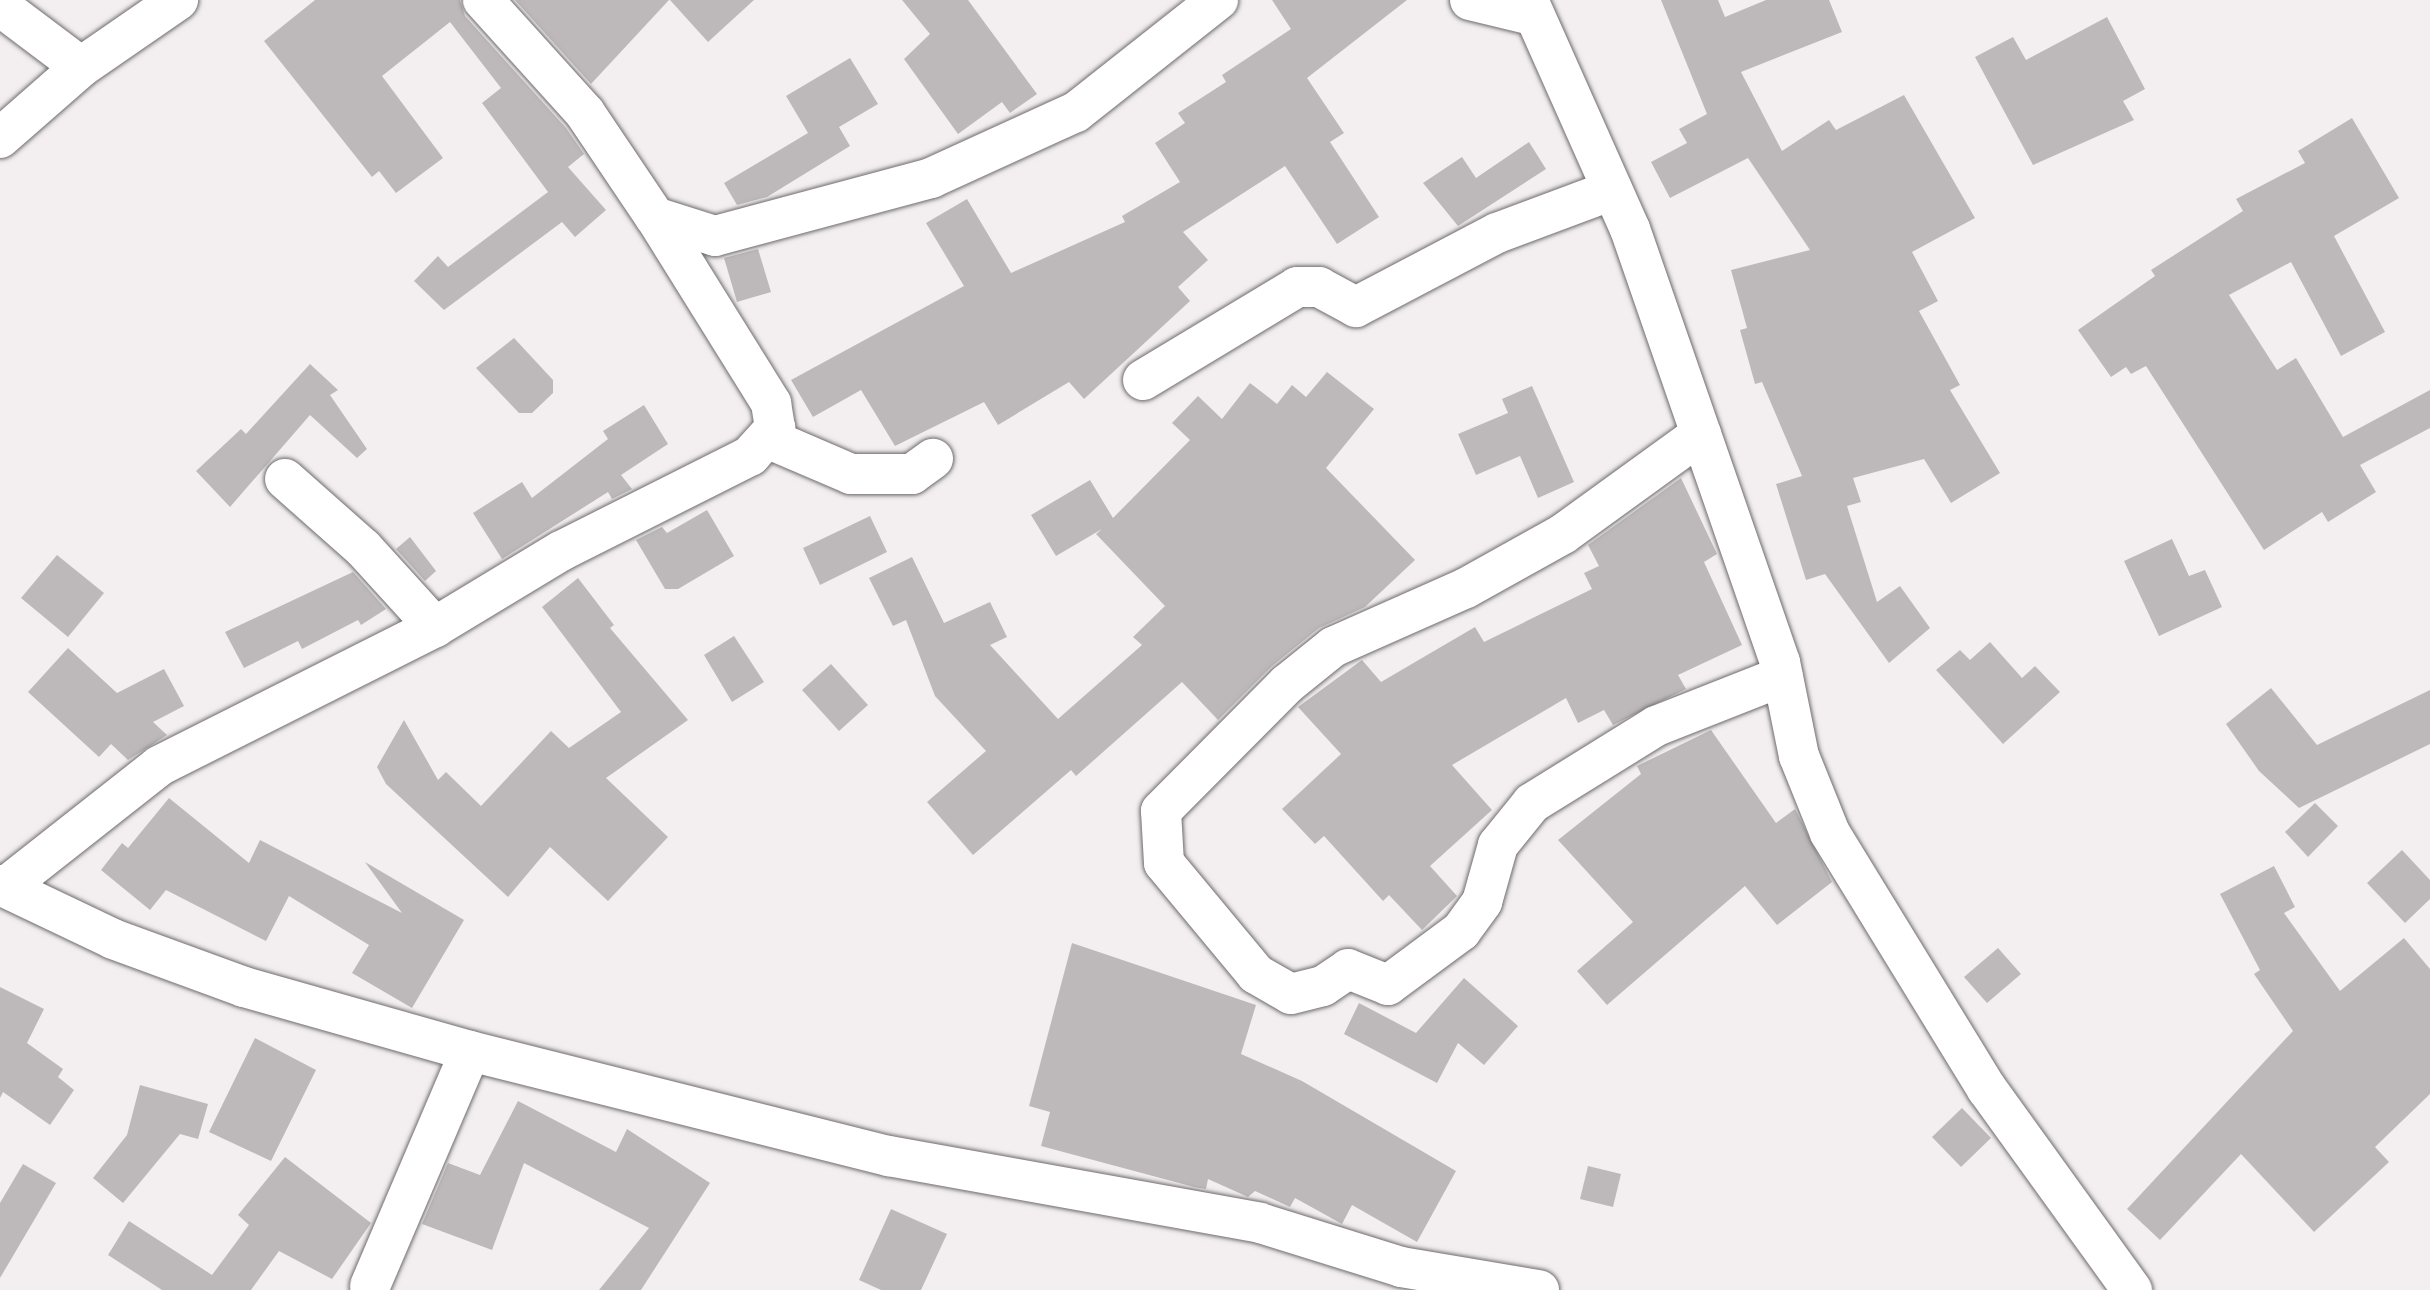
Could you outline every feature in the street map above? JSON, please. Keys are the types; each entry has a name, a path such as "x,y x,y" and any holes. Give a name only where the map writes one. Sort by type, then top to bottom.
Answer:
{"street":[{"path":"0,138 81,67 178,0"},
{"path":"484,0 585,113 771,403 775,428 750,456 562,551 435,627 159,766 4,885 113,940 244,988 470,1051 890,1156 1260,1223 1400,1266 1539,1290"},
{"path":"655,217 715,236 930,178 1076,112 1218,0"},
{"path":"1470,0 1530,8 1612,190 1783,676 1799,756 1830,834 1987,1089 2132,1290"},
{"path":"0,6 81,67"},
{"path":"1143,380 1297,287 1319,287 1356,307 1497,233 1612,190"},
{"path":"1701,434 1564,534 1466,588 1332,648 1287,684 1162,811 1164,863 1256,974 1291,994 1323,986 1348,969 1388,985 1461,931 1482,902 1498,845 1532,803 1656,726 1783,676"},
{"path":"767,438 851,474 912,474 933,459"},
{"path":"286,479 363,548 435,627"},
{"path":"370,1286 470,1051"}],"building":[{"path":"315,0 460,0 465,16 566,128 584,154 568,167 606,210 575,237 562,222 444,310 414,281 438,256 448,267 548,192 482,103 501,88 450,22 382,76 443,158 396,193 379,171 372,177 264,41"},
{"path":"515,0 669,0 591,84"},
{"path":"670,0 754,0 708,42"},
{"path":"902,0 968,0 1037,94 1010,113 1002,102 958,134 904,59 930,34"},
{"path":"1272,0 1407,0 1307,78 1344,133 1330,142 1379,217 1337,244 1285,166 1183,232 1208,260 1178,287 1190,301 1084,399 1069,382 998,425 984,402 895,446 861,390 813,417 791,380 964,286 926,223 967,199 1011,273 1125,222 1122,216 1180,182 1155,143 1185,123 1178,113 1226,82 1222,75 1291,29"},
{"path":"1661,0 1718,0 1725,17 1766,0 1829,0 1842,32 1741,72 1782,151 1829,120 1836,130 1904,95 1975,218 1912,252 1938,301 1919,311 1960,385 1950,390 2000,473 1951,503 1924,459 1853,478 1861,502 1847,506 1877,602 1900,586 1930,628 1889,663 1825,574 1806,580 1776,484 1802,476 1762,382 1755,384 1740,330 1747,328 1731,270 1810,250 1748,158 1670,198 1651,162 1687,143 1679,129 1707,114"},
{"path":"2107,17 2145,89 2123,101 2134,120 2033,165 1975,57 2013,37 2026,60"},
{"path":"850,58 878,104 839,127 850,146 767,197 737,205 724,183 808,133 786,96"},
{"path":"2352,118 2399,198 2334,236 2385,332 2341,356 2291,262 2229,295 2277,370 2296,358 2343,437 2430,390 2430,428 2360,465 2376,492 2328,522 2322,512 2264,550 2146,366 2131,374 2126,367 2111,377 2078,330 2155,276 2151,270 2243,211 2236,199 2305,163 2298,151"},
{"path":"1529,142 1546,169 1458,226 1423,183 1462,157 1476,178"},
{"path":"758,249 771,292 737,302 724,258"},
{"path":"514,338 553,380 553,393 532,413 519,413 476,368"},
{"path":"310,364 338,390 330,395 367,449 357,458 310,415 230,507 196,471 241,429 246,434"},
{"path":"1327,372 1374,409 1326,468 1415,560 1365,607 1319,628 1272,666 1218,720 1182,682 1076,776 1071,770 973,855 927,802 986,751 935,696 906,620 893,626 869,578 912,557 944,623 990,602 1007,637 990,645 1058,719 1142,645 1133,637 1165,606 1096,534 1102,529 1056,556 1031,515 1090,480 1113,518 1190,440 1172,423 1198,396 1222,419 1250,383 1277,404 1292,385 1306,397"},
{"path":"1532,386 1574,482 1538,498 1520,456 1476,475 1458,434 1508,413 1502,399"},
{"path":"644,405 668,444 621,475 632,489 612,499 608,492 502,559 473,513 522,482 532,498 608,439 603,431"},
{"path":"1681,478 1717,554 1704,562 1742,645 1678,675 1686,689 1613,725 1604,710 1578,723 1566,698 1452,765 1492,810 1430,866 1457,896 1422,930 1389,895 1383,901 1324,836 1315,844 1282,809 1341,754 1298,707 1362,660 1381,682 1475,627 1484,642 1592,589 1584,573 1599,566 1588,545"},
{"path":"707,510 734,556 678,589 665,589 636,540 662,527 667,533"},
{"path":"870,516 887,552 820,585 803,548"},
{"path":"410,537 436,571 425,581 396,549"},
{"path":"2172,539 2189,576 2205,570 2222,607 2159,636 2124,561"},
{"path":"57,555 104,593 68,637 21,598"},
{"path":"353,572 386,609 361,625 358,620 302,649 298,641 244,668 225,632"},
{"path":"578,578 614,625 610,628 688,720 606,778 668,837 608,901 550,847 508,897 386,784 377,767 404,720 438,780 446,772 481,806 551,731 569,748 621,712 542,607"},
{"path":"734,636 764,682 732,702 704,655"},
{"path":"1990,642 2022,678 2035,666 2060,692 2003,744 1936,670 1960,650 1970,660"},
{"path":"68,648 117,693 164,669 184,706 153,722 167,735 128,760 111,744 99,757 28,692"},
{"path":"831,664 868,705 839,731 802,690"},
{"path":"2271,688 2317,745 2430,690 2430,744 2299,808 2259,771 2226,724"},
{"path":"1711,730 1776,823 1795,809 1832,882 1777,925 1745,886 1607,1005 1577,971 1633,922 1558,840 1641,774 1637,766"},
{"path":"169,798 249,863 260,840 402,913 365,862 464,920 412,1008 352,973 369,945 289,896 266,941 166,890 150,910 101,870 122,843 128,848"},
{"path":"2315,803 2338,826 2308,857 2285,832"},
{"path":"2402,850 2430,880 2430,899 2405,923 2367,883"},
{"path":"2274,866 2295,907 2284,913 2340,991 2404,938 2430,969 2430,1094 2375,1147 2389,1162 2314,1232 2241,1154 2160,1240 2127,1209 2293,1031 2254,974 2260,970 2220,894"},
{"path":"1072,943 1256,1005 1241,1054 1302,1081 1456,1171 1417,1242 1352,1205 1342,1224 1295,1198 1290,1207 1255,1191 1248,1197 1208,1179 1206,1189 1194,1187 1041,1146 1050,1112 1029,1106"},
{"path":"1998,948 2021,974 1987,1003 1964,977"},
{"path":"1464,978 1518,1026 1484,1065 1458,1043 1437,1083 1344,1034 1359,1003 1416,1033"},
{"path":"0,987 44,1009 27,1043 63,1069 58,1077 74,1090 50,1125 3,1092 0,1098"},
{"path":"255,1038 316,1070 271,1161 209,1132"},
{"path":"140,1085 208,1104 198,1139 180,1134 123,1203 93,1178 127,1135"},
{"path":"518,1101 616,1152 627,1129 710,1183 641,1290 599,1290 649,1228 524,1163 492,1250 422,1224 448,1163 480,1175"},
{"path":"1962,1108 1991,1138 1961,1167 1932,1137"},
{"path":"285,1157 371,1223 332,1279 279,1251 251,1290 162,1290 108,1255 129,1221 212,1275 249,1225 238,1215"},
{"path":"23,1164 56,1183 0,1278 0,1203"},
{"path":"1588,1166 1621,1174 1613,1207 1580,1199"},
{"path":"891,1209 947,1234 921,1290 881,1290 859,1280"}]}
